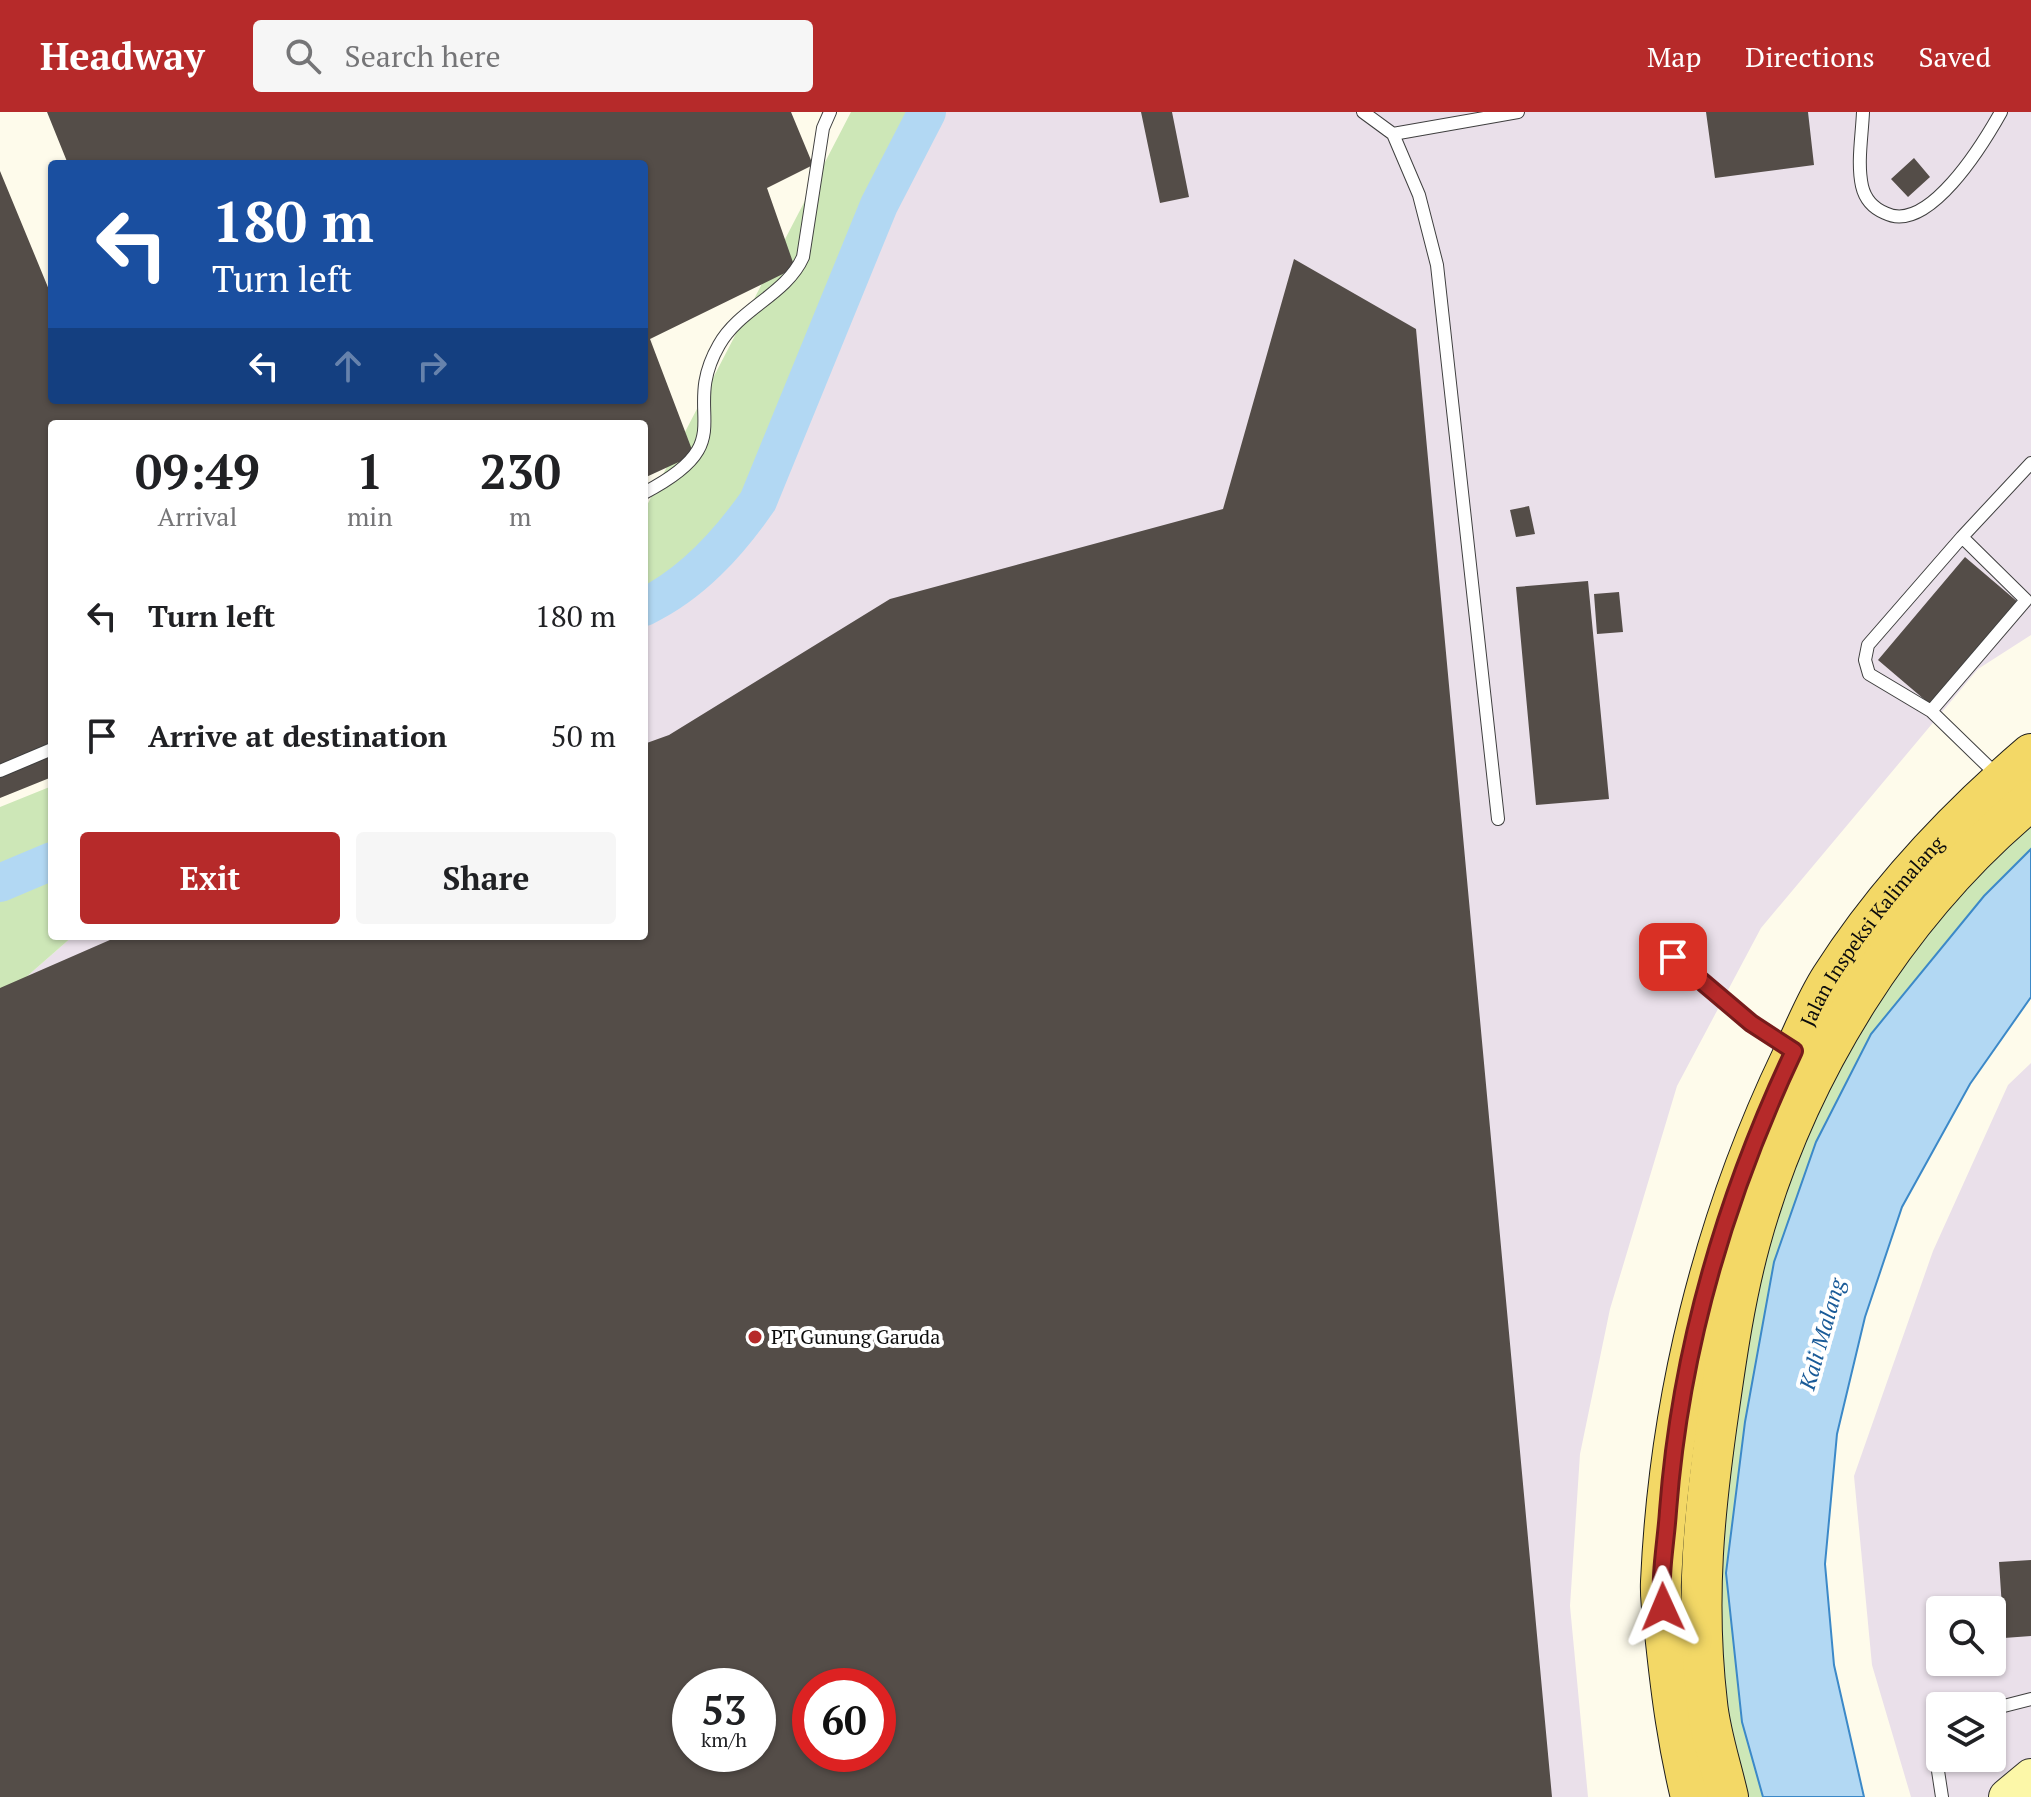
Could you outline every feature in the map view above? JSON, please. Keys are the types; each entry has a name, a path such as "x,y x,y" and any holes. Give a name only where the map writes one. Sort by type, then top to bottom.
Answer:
{"main road":[{"name":"Jalan Inspeksi Kalimalang","path":"1691,1797 1674,1721 1660,1585 1685,1518 1717,1312 1751,1239 1788,1136 1807,1057 1851,1011 1913,924 1971,855 2019,787"},
{"name":"Jalan Inspeksi Kalimalang","path":"1685,1518 1699,1602 1707,1705 1728,1797"}],"street":[{"path":"2007,1797 2031,1777"}],"lane":[{"path":"648,491 679,475 695,459 705,437 706,381 718,346 739,317 796,273 803,257 823,128 830,112"},
{"path":"1363,112 1393,134 1419,195 1437,265 1498,819"},
{"path":"1393,134 1518,112"},
{"path":"1863,112 1862,188 1871,206 1889,215 1904,217 1916,215 1952,183 2001,112"},
{"path":"2019,787 1931,711 1869,674 1865,653 1868,645 1962,537 2031,463"},
{"path":"1931,711 2026,600 1962,537"},
{"path":"0,771 48,751"},
{"path":"1673,957 1751,1023 1807,1057"},
{"path":"2006,1705 2031,1699"},
{"path":"1938,1772 1942,1797"}],"shaded area":[{"name":"PT Gunung Garuda","path":"927,112 2031,112 2031,635 1978,669 1761,928 1677,1086 1610,1309 1580,1454 1570,1606 1588,1797 0,1797 0,1000 68,940 648,940 648,602 758,501 880,201"},
{"path":"2031,1063 2031,1797 1911,1797 1872,1665 1854,1476 1933,1251 2008,1085"}],"green space":[{"path":"851,112 927,112 880,201 758,501 708,561 678,587 648,605 648,503"},
{"path":"2031,755 2031,849 1984,896 1871,1034 1816,1142 1774,1262 1742,1722 1763,1797 1691,1797 1660,1585 1702,1520 1760,1125"},
{"path":"48,788 48,940 68,940 0,1000 0,807"}],"water":[{"name":"Kali Malang","path":"2031,849 2031,997 1970,1084 1902,1207 1865,1317 1837,1434 1825,1564 1834,1665 1864,1797 1763,1797 1742,1722 1726,1573 1745,1422 1774,1262 1816,1142 1871,1034 1984,896"}],"building":[{"path":"47,112 791,112 813,165 767,188 795,268 650,339 694,455 648,476 648,420 48,420 48,779 0,798 0,171 48,287 48,404 648,404 648,160 66,160"},
{"path":"1141,112 1172,112 1189,197 1160,203"},
{"path":"1706,112 1808,112 1814,165 1715,178"},
{"path":"1914,158 1930,177 1908,197 1891,179"},
{"name":"PT Gunung Garuda","path":"1294,259 1416,329 1552,1797 0,1797 0,988 110,940 648,940 648,743 669,735 890,599 1223,509"},
{"path":"1529,506 1535,534 1516,537 1510,510"},
{"path":"1965,557 2019,603 1932,706 1878,660"},
{"path":"1588,581 1609,799 1536,805 1516,587"},
{"path":"1619,592 1623,632 1597,634 1594,594"},
{"path":"2031,1560 2031,1636 2006,1638 2006,1596 2001,1596 1999,1562"}],"waterway":[{"path":"648,605 678,587 708,562 758,501 879,205 927,112"},
{"path":"0,883 48,863"}],"place":[{"name":"PT Gunung Garuda","path":"755,1337"}],"route":[{"path":"1663,1607 1660,1585 1672,1461 1701,1307 1723,1229 1760,1125 1794,1051 1751,1023 1673,957"}]}
